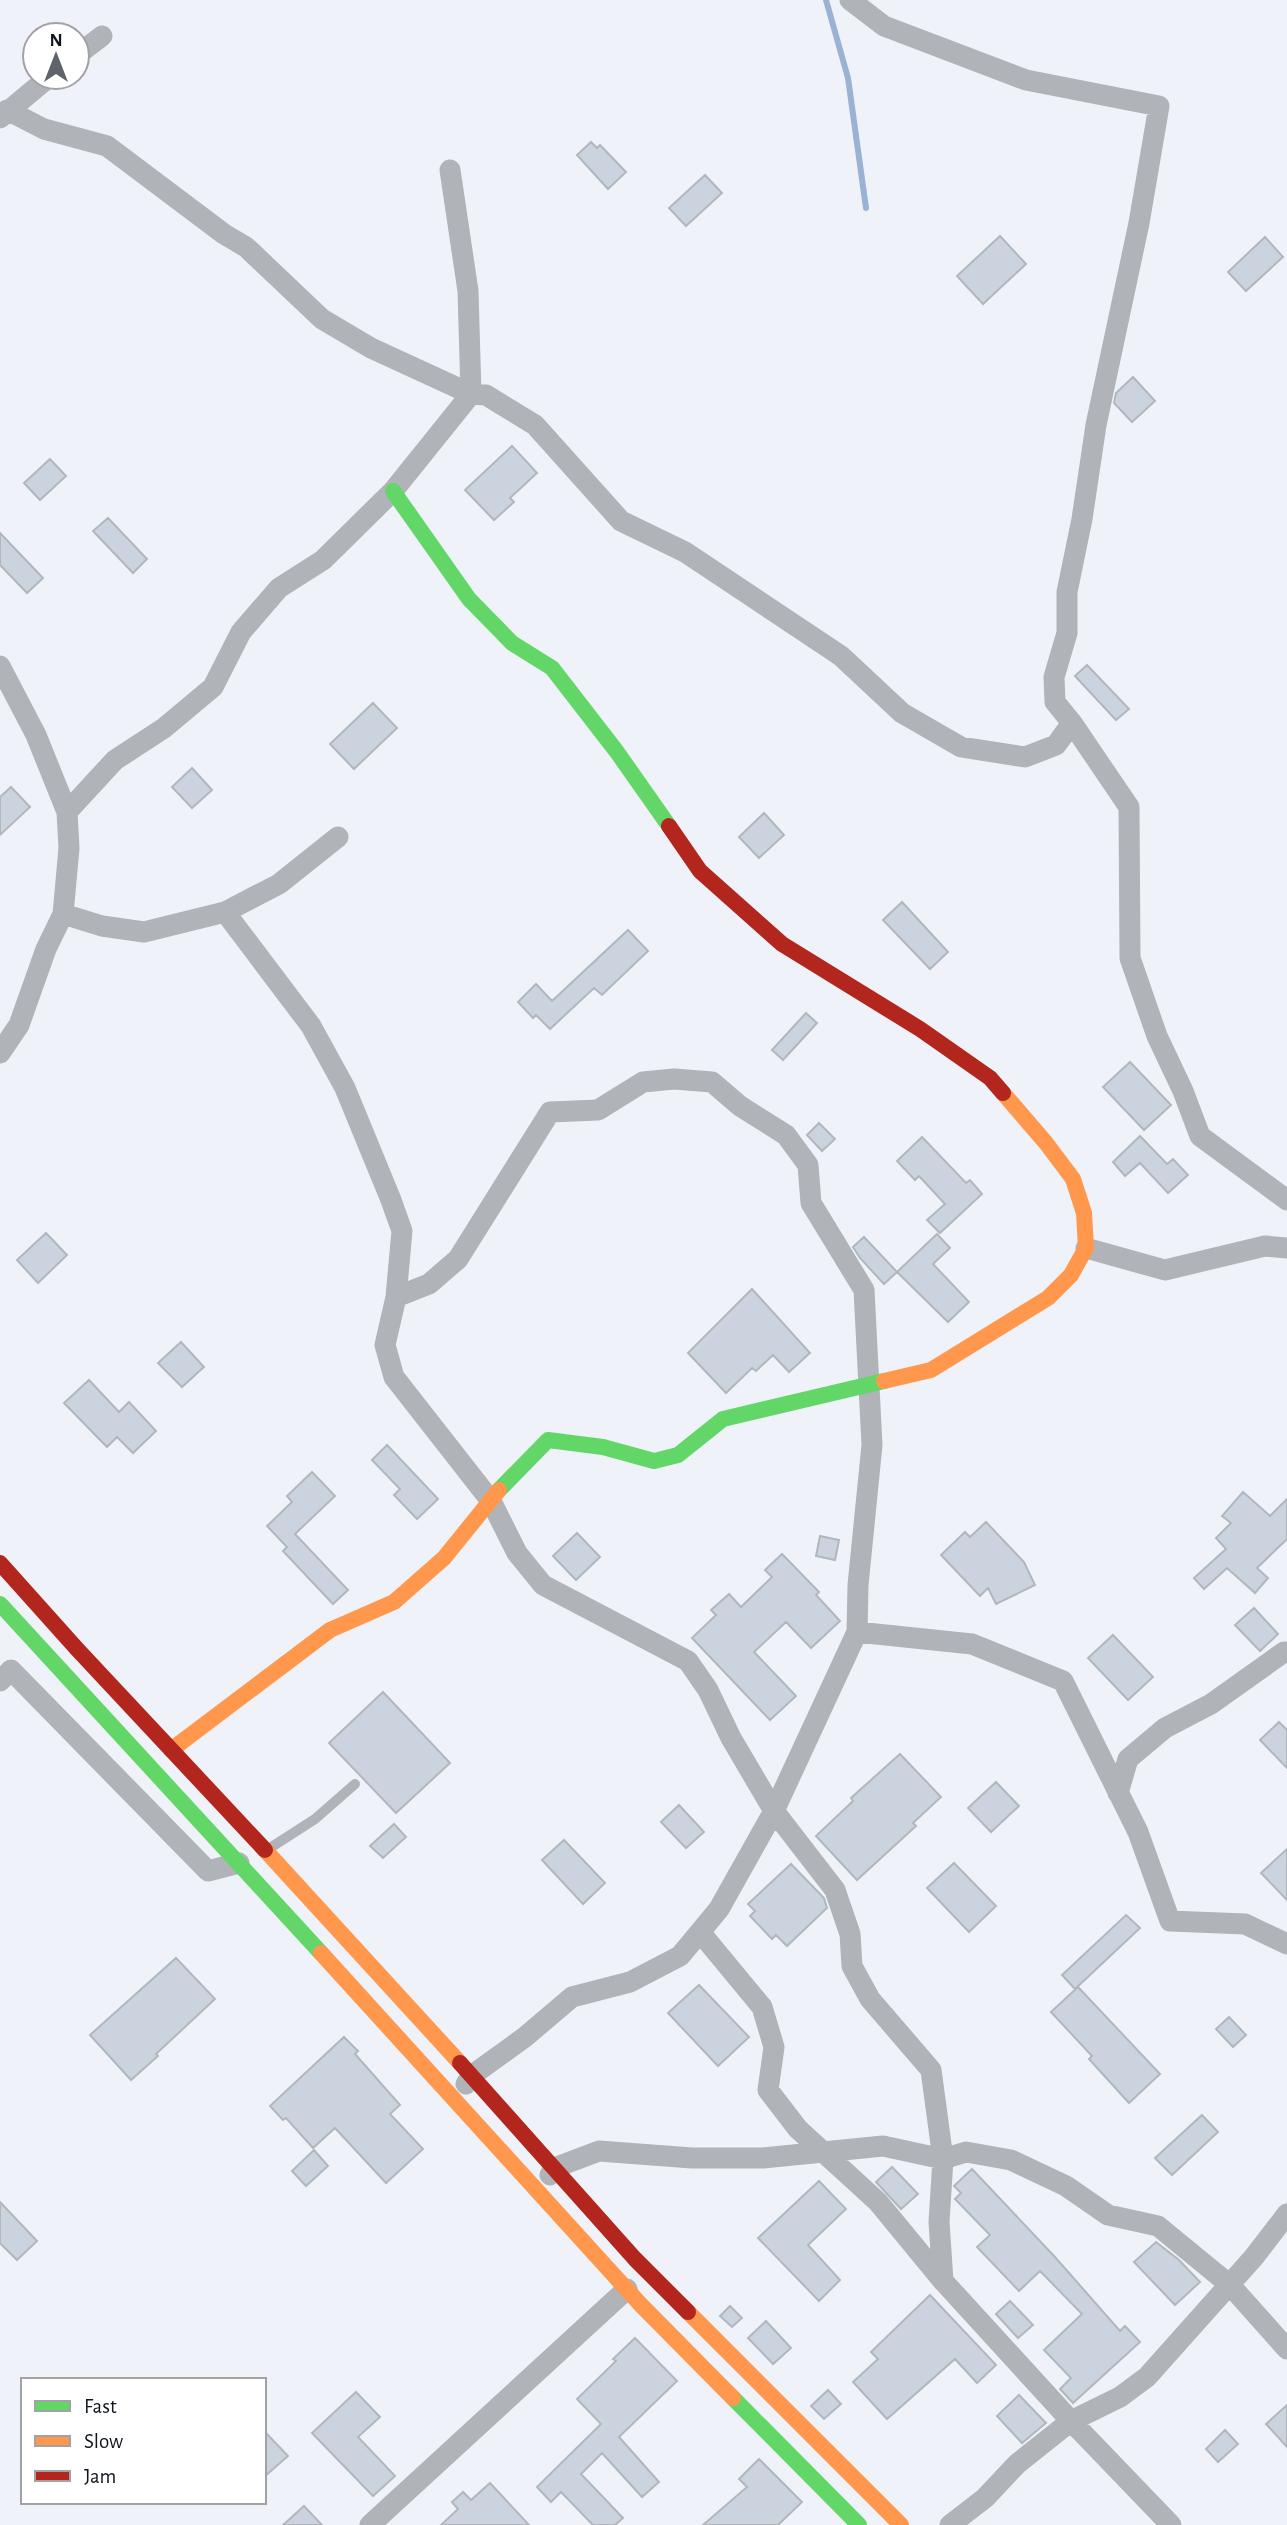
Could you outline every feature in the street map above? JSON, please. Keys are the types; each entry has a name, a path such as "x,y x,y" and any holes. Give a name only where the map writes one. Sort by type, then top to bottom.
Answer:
{"main road":[{"path":"172,1750 330,1630 394,1602 444,1558 491,1501 548,1440 603,1447 654,1461 678,1455 723,1419 931,1370 1048,1297 1070,1276 1086,1248 1084,1213 1073,1179 1046,1143 990,1079 920,1029 782,944 700,871 617,752 552,668 512,643 469,599 393,491"},
{"path":"0,1563 172,1750 254,1863 457,2101 627,2289 859,2525"},
{"path":"0,1604 254,1863 471,2076 635,2259 901,2525"}],"street":[{"path":"850,0 884,26 1026,80 1159,106 1139,223 1096,425 1082,519 1067,592 1067,634 1054,677 1055,702 1129,807 1130,958 1157,1036 1183,1091 1200,1136 1287,1200"},
{"path":"91,44 102,36"},
{"path":"3,114 32,91"},
{"path":"3,114 107,146 224,234 246,247 322,319 371,348 471,394 486,395 535,425 621,521 685,552 841,656 902,713 961,747 1025,757 1056,745 1072,723"},
{"path":"67,812 115,760 164,728 213,687 241,632 279,588 323,560 393,491 471,394 468,291 450,170"},
{"path":"0,666 36,735 67,812 69,848 63,914 46,949 19,1025 0,1053"},
{"path":"63,914 102,926 145,932 225,912 279,884 338,837"},
{"path":"225,912 311,1026 345,1088 402,1231 396,1297 385,1345 394,1377 491,1501 517,1553 543,1585 688,1661 708,1690 731,1738 774,1811 835,1890 850,1934 852,1966 870,1999 931,2070 943,2159 939,2221 943,2281"},
{"path":"396,1297 429,1284 458,1259 550,1112 598,1110 643,1082 674,1079 712,1082 740,1106 786,1135 808,1165 811,1203 864,1290 872,1445 858,1585 857,1632 774,1811 719,1909 680,1956 630,1982 572,1997 525,2037 471,2076 457,2101"},
{"path":"1086,1248 1165,1270 1265,1246 1287,1248"},
{"path":"857,1632 972,1644 1063,1681 1138,1832 1170,1921 1245,1924 1287,1944"},
{"path":"1118,1793 1128,1759 1165,1728 1211,1704 1287,1652"},
{"path":"0,1681 11,1670 208,1871 254,1863"},
{"path":"700,1932 762,2007 774,2047 768,2090 798,2129 878,2202 943,2281 1070,2421 1171,2525"},
{"path":"540,2193 554,2168 599,2151 692,2158 763,2158 883,2146 943,2159 966,2152 1011,2160 1066,2186 1108,2215 1158,2226 1230,2285 1287,2349"},
{"path":"950,2525 985,2498 1017,2464 1070,2421 1120,2397 1147,2377 1230,2285 1287,2214"},
{"path":"370,2525 627,2289"}],"lane":[{"path":"254,1863 316,1819 355,1784"}],"building":[{"path":"591,142 597,148 600,145 626,172 608,189 577,155"},
{"path":"705,175 722,193 686,226 669,208"},
{"path":"1000,236 1026,264 983,304 957,276"},
{"path":"1265,237 1283,257 1246,291 1228,272"},
{"path":"1133,377 1155,401 1132,422 1114,403 1116,393"},
{"path":"512,446 537,473 510,498 514,502 494,520 465,490"},
{"path":"50,459 66,476 40,500 24,483"},
{"path":"108,518 147,559 133,573 93,531"},
{"path":"0,533 43,578 27,593 0,565"},
{"path":"1087,665 1129,709 1116,720 1075,676"},
{"path":"373,703 397,728 354,769 330,744"},
{"path":"192,768 212,790 192,808 172,787"},
{"path":"11,787 30,807 0,835 0,797"},
{"path":"764,813 784,835 759,858 739,837"},
{"path":"902,902 948,952 930,969 883,920"},
{"path":"628,930 648,951 602,995 594,988 550,1029 536,1015 533,1018 518,1002 536,984 552,1001"},
{"path":"806,1013 817,1023 783,1060 772,1050"},
{"path":"1130,1062 1171,1105 1144,1130 1103,1087"},
{"path":"819,1123 835,1139 822,1151 807,1135"},
{"path":"1140,1136 1167,1164 1173,1159 1188,1175 1168,1193 1140,1163 1125,1176 1113,1162"},
{"path":"922,1137 966,1183 970,1180 982,1194 940,1233 927,1220 945,1204 919,1176 915,1180 897,1161"},
{"path":"46,1233 67,1255 38,1283 17,1260"},
{"path":"937,1234 950,1248 933,1264 969,1302 948,1322 897,1272"},
{"path":"864,1237 897,1272 884,1284 853,1247"},
{"path":"752,1289 810,1353 789,1372 773,1355 756,1371 752,1368 726,1393 688,1353"},
{"path":"181,1342 204,1367 182,1387 158,1363"},
{"path":"89,1380 119,1412 129,1402 156,1431 133,1453 117,1437 107,1447 64,1403"},
{"path":"387,1445 438,1499 417,1519 394,1495 400,1489 372,1460"},
{"path":"312,1472 335,1496 295,1534 348,1590 333,1604 283,1551 287,1547 267,1526 292,1502 287,1496"},
{"path":"1243,1492 1270,1516 1287,1499 1287,1539 1257,1568 1268,1578 1255,1593 1227,1568 1204,1589 1194,1578 1226,1549 1216,1538 1231,1523 1222,1516"},
{"path":"986,1522 1024,1562 1035,1585 996,1604 988,1588 980,1596 941,1555 965,1532 970,1537"},
{"path":"577,1533 600,1557 576,1580 553,1556"},
{"path":"820,1536 839,1540 835,1560 816,1556"},
{"path":"782,1554 819,1592 816,1595 840,1621 811,1648 786,1622 754,1652 796,1696 770,1720 692,1638 716,1615 711,1610 729,1594 741,1607 772,1577 765,1570"},
{"path":"1254,1608 1278,1634 1260,1651 1235,1625"},
{"path":"1113,1635 1153,1677 1128,1700 1088,1658"},
{"path":"383,1692 450,1763 396,1813 329,1743"},
{"path":"1279,1722 1287,1730 1287,1768 1260,1740"},
{"path":"900,1754 941,1797 913,1823 916,1826 857,1880 816,1836 853,1801 851,1798"},
{"path":"996,1782 1019,1806 991,1832 968,1808"},
{"path":"679,1805 704,1832 686,1848 661,1822"},
{"path":"394,1824 406,1837 383,1858 370,1846"},
{"path":"564,1840 605,1883 583,1904 542,1860"},
{"path":"1287,1849 1287,1900 1261,1873"},
{"path":"954,1863 996,1906 969,1932 927,1888"},
{"path":"791,1864 824,1898 827,1908 787,1946 776,1935 772,1939 750,1916 755,1911 748,1904"},
{"path":"1126,1915 1140,1928 1075,1989 1062,1975"},
{"path":"176,1958 215,1999 131,2080 90,2035"},
{"path":"699,1985 749,2037 718,2066 668,2013"},
{"path":"1078,1987 1160,2074 1129,2103 1089,2059 1092,2056 1051,2012"},
{"path":"1229,2017 1246,2035 1233,2047 1216,2029"},
{"path":"344,2037 358,2051 355,2054 400,2105 390,2114 423,2149 386,2183 335,2128 313,2148 286,2118 283,2120 270,2106"},
{"path":"1202,2115 1218,2132 1172,2175 1155,2158"},
{"path":"314,2150 328,2166 306,2186 292,2171"},
{"path":"892,2167 918,2194 901,2209 876,2182"},
{"path":"972,2169 1120,2331 1125,2326 1140,2342 1073,2403 1060,2389 1071,2378 1044,2350 1082,2314 1040,2271 1019,2291 977,2247 990,2235 955,2199 961,2193 954,2186"},
{"path":"819,2181 846,2209 808,2245 840,2280 819,2301 758,2238"},
{"path":"0,2202 37,2241 17,2260 0,2243"},
{"path":"1156,2242 1179,2260 1200,2282 1175,2305 1134,2262"},
{"path":"930,2295 996,2365 977,2383 955,2359 887,2419 853,2382 878,2359 871,2352"},
{"path":"1010,2301 1033,2325 1018,2338 996,2314"},
{"path":"730,2306 742,2318 732,2327 720,2316"},
{"path":"766,2321 791,2348 773,2364 748,2338"},
{"path":"635,2338 677,2381 619,2437 659,2482 642,2497 602,2453 581,2474 623,2518 615,2525 593,2525 561,2492 551,2502 537,2487 601,2424 577,2399"},
{"path":"828,2390 841,2404 824,2419 811,2406"},
{"path":"356,2392 380,2417 358,2437 395,2476 373,2496 312,2433"},
{"path":"1019,2395 1046,2423 1022,2443 997,2416"},
{"path":"1287,2405 1287,2447 1266,2424"},
{"path":"1225,2430 1238,2444 1218,2462 1206,2449"},
{"path":"266,2433 288,2456 266,2475"},
{"path":"759,2459 802,2502 778,2525 703,2525 747,2487 739,2479"},
{"path":"490,2483 529,2525 441,2525 458,2509 452,2502 463,2492 471,2500"},
{"path":"304,2506 322,2525 283,2525"}],"waterway":[{"path":"826,0 848,78 866,208"}],"traffic: fast":[{"path":"393,491 469,599 512,643 552,668 617,752 669,826"},
{"path":"499,1490 548,1440 603,1447 654,1461 678,1455 723,1419 884,1381"},
{"path":"0,1604 321,1953"},
{"path":"733,2398 859,2525"}],"traffic: slow":[{"path":"884,1381 931,1370 1048,1298 1071,1275 1086,1248 1084,1213 1073,1179 1003,1093"},
{"path":"171,1750 330,1630 394,1602 444,1558 499,1490"},
{"path":"265,1850 460,2063"},
{"path":"321,1953 641,2305 733,2398"},
{"path":"688,2312 901,2525"}],"traffic: jam":[{"path":"669,826 700,871 782,944 920,1029 990,1078 1003,1093"},
{"path":"0,1563 265,1850"},
{"path":"460,2063 635,2259 688,2312"}]}
